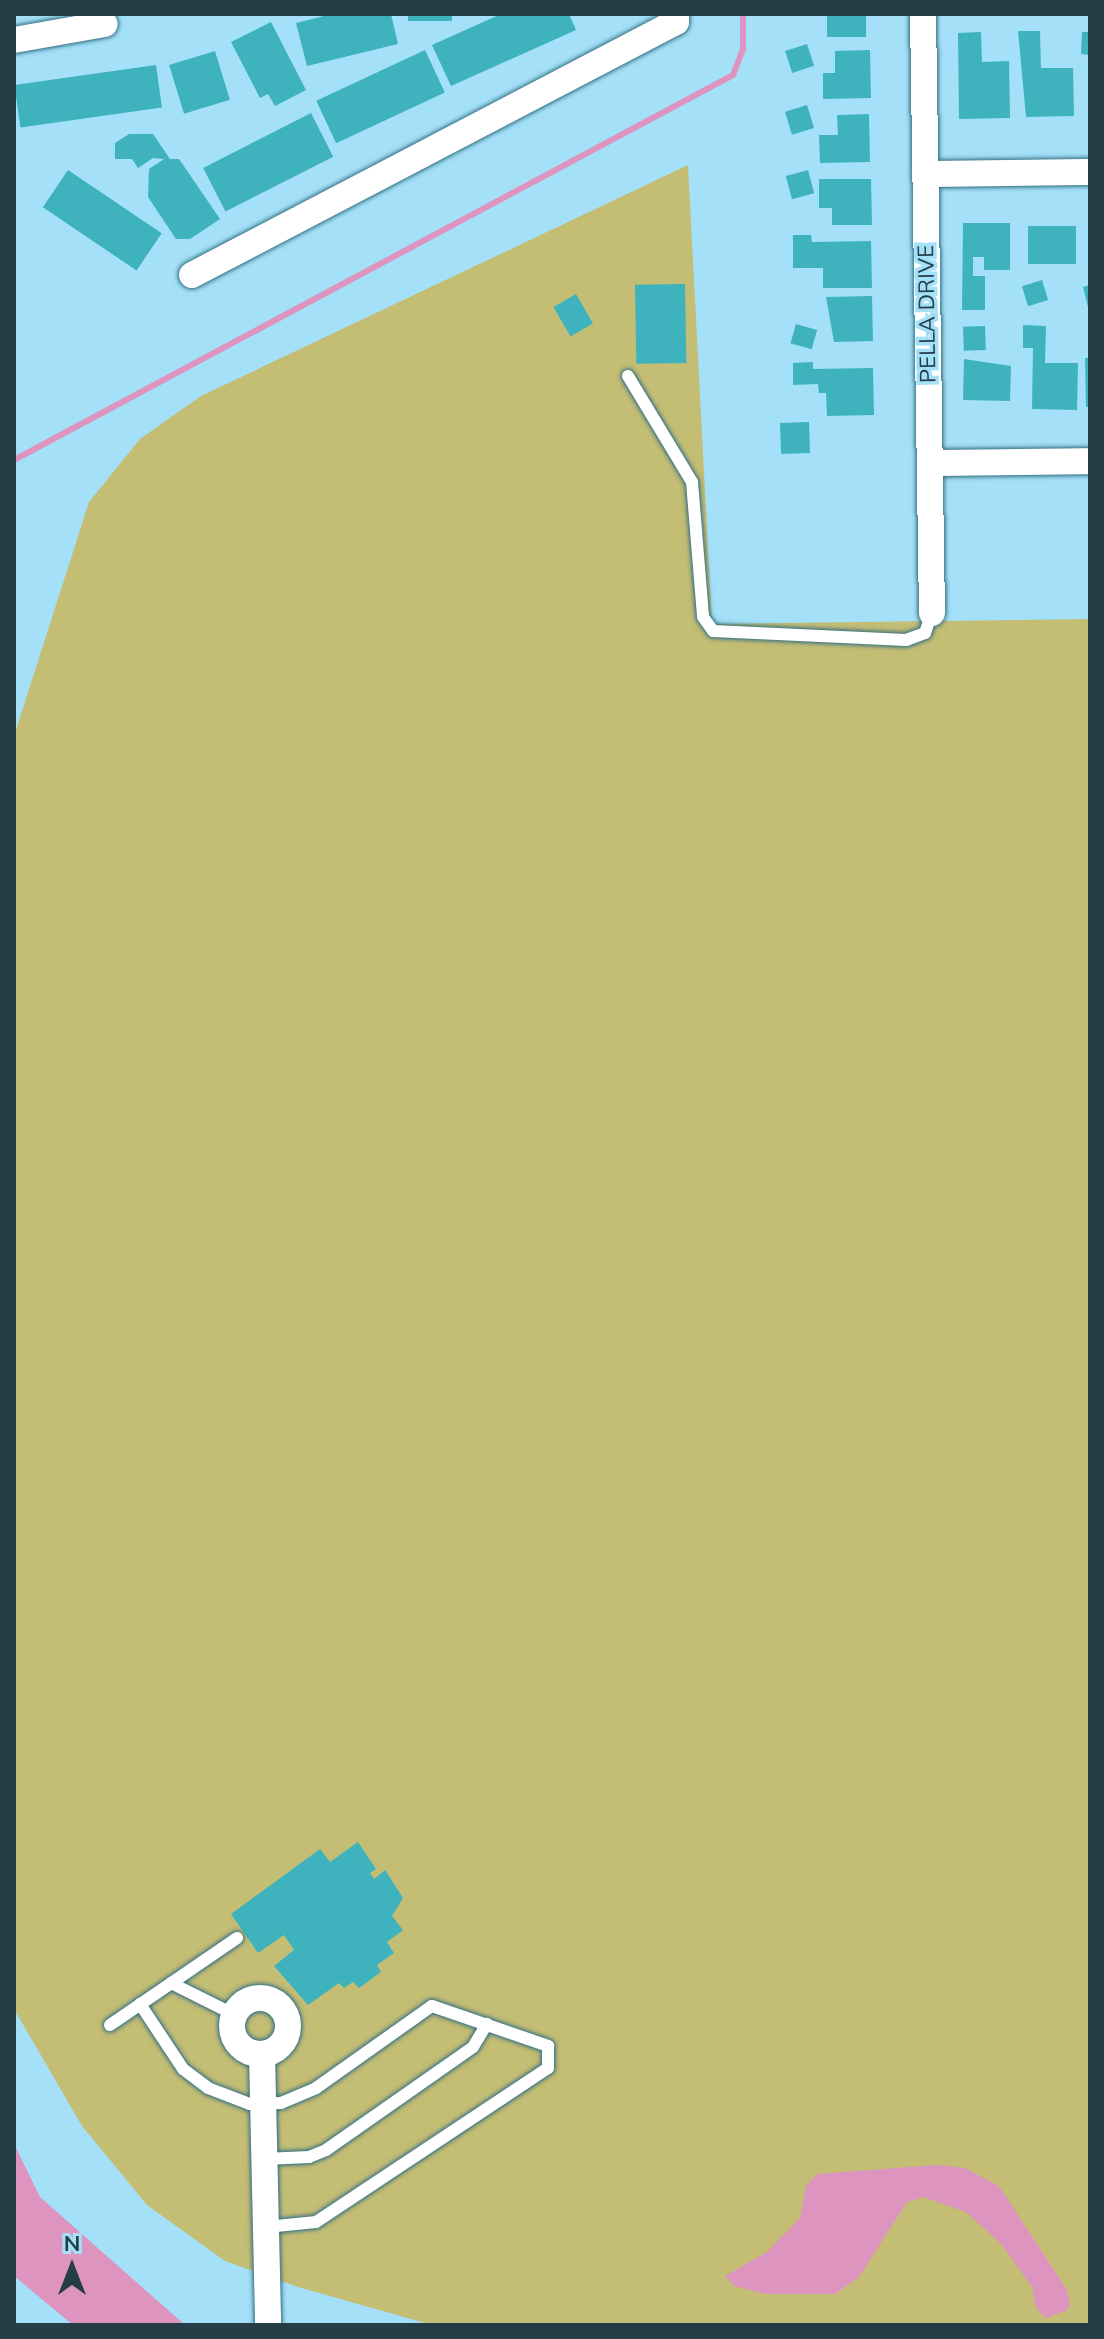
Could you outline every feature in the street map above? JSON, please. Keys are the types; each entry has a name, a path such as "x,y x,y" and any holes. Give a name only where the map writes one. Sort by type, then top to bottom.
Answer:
{"street":[{"path":"192,275 676,22 676,14"},
{"name":"PELLA DRIVE","path":"923,14 932,613"},
{"path":"14,40 105,24"},
{"path":"925,174 1090,172"},
{"path":"930,463 1090,461"},
{"path":"260,1998 284,2012 285,2039 262,2054 238,2043 232,2027 243,2003 260,1998"},
{"path":"262,2054 268,2315"}],"lane":[{"path":"628,376 692,482 703,617 713,631 906,640 925,633 932,613"},
{"path":"110,2025 237,1938"},
{"path":"171,1983 235,2015"},
{"path":"140,2004 173,2056 193,2078 225,2096 263,2104 316,2088 432,2006 548,2046 548,2068 316,2222 266,2227"},
{"path":"264,2159 309,2157 326,2150 473,2047 487,2024"}],"shaded area":[{"path":"688,165 712,624 1090,619 1090,2325 432,2325 298,2287 225,2261 147,2205 82,2126 14,2009 14,736 89,502 140,439 201,396"},
{"path":"14,2144 40,2197 185,2325 73,2325 14,2276"},
{"path":"937,2165 965,2168 999,2186 1067,2290 1070,2306 1065,2311 1046,2318 1036,2308 1032,2287 1002,2245 966,2212 923,2197 907,2202 859,2277 835,2294 766,2294 734,2286 725,2276 767,2252 800,2218 806,2186 817,2174"}],"building":[{"path":"332,14 391,14 398,44 307,66 296,23"},
{"path":"408,14 452,14 452,21 408,21"},
{"path":"501,14 569,14 576,30 451,86 432,45"},
{"path":"827,14 866,14 866,37 827,37"},
{"path":"271,22 306,90 275,106 268,94 260,98 231,42"},
{"path":"1018,31 1040,31 1041,68 1073,68 1074,116 1026,117"},
{"path":"981,32 982,62 1009,61 1010,118 959,119 958,33"},
{"path":"1082,32 1090,32 1090,55 1081,54"},
{"path":"807,44 814,66 792,73 785,51"},
{"path":"425,50 445,93 336,143 316,101"},
{"path":"870,50 871,98 823,99 823,73 835,73 835,51"},
{"path":"215,51 230,100 184,114 169,65"},
{"path":"156,65 162,108 20,127 14,85"},
{"path":"807,105 814,128 792,135 785,112"},
{"path":"311,113 333,157 225,212 203,168"},
{"path":"869,114 870,162 820,163 819,135 838,135 837,115"},
{"path":"129,134 153,134 170,159 179,159 220,219 190,239 176,239 148,197 149,169 164,159 153,158 138,168 132,159 115,159 115,143"},
{"path":"68,170 162,233 137,270 43,207"},
{"path":"808,170 814,193 792,199 786,176"},
{"path":"819,179 871,179 872,225 832,225 832,208 819,208"},
{"path":"963,223 1010,223 1010,270 984,270 984,257 973,257 973,276 985,276 985,310 962,310"},
{"path":"1028,226 1076,226 1076,264 1028,264"},
{"path":"793,235 811,235 812,242 871,241 872,288 823,288 823,268 793,268"},
{"path":"1042,280 1048,300 1028,306 1022,286"},
{"path":"685,284 686,363 636,364 635,285"},
{"path":"1090,285 1090,311 1089,311 1083,287"},
{"path":"576,294 593,323 570,336 553,307"},
{"path":"872,296 873,341 834,342 826,297"},
{"path":"796,324 817,330 812,349 790,343"},
{"path":"1023,325 1046,326 1045,363 1078,363 1077,410 1032,409 1033,348 1023,348"},
{"path":"985,326 986,350 964,351 963,327"},
{"path":"1085,358 1090,358 1090,407 1086,407"},
{"path":"964,359 1011,366 1010,401 963,400"},
{"path":"813,362 813,369 873,368 874,415 827,416 826,393 819,393 818,384 793,385 793,363"},
{"path":"809,422 810,453 781,454 780,423"},
{"path":"358,1842 376,1869 370,1873 374,1879 385,1870 403,1898 392,1916 403,1930 387,1942 394,1953 377,1965 381,1972 359,1988 353,1982 344,1988 339,1983 308,2005 274,1966 294,1950 284,1935 258,1953 231,1914 320,1849 330,1862"}],"waterway":[{"path":"14,460 733,75 743,49 743,14"}]}
